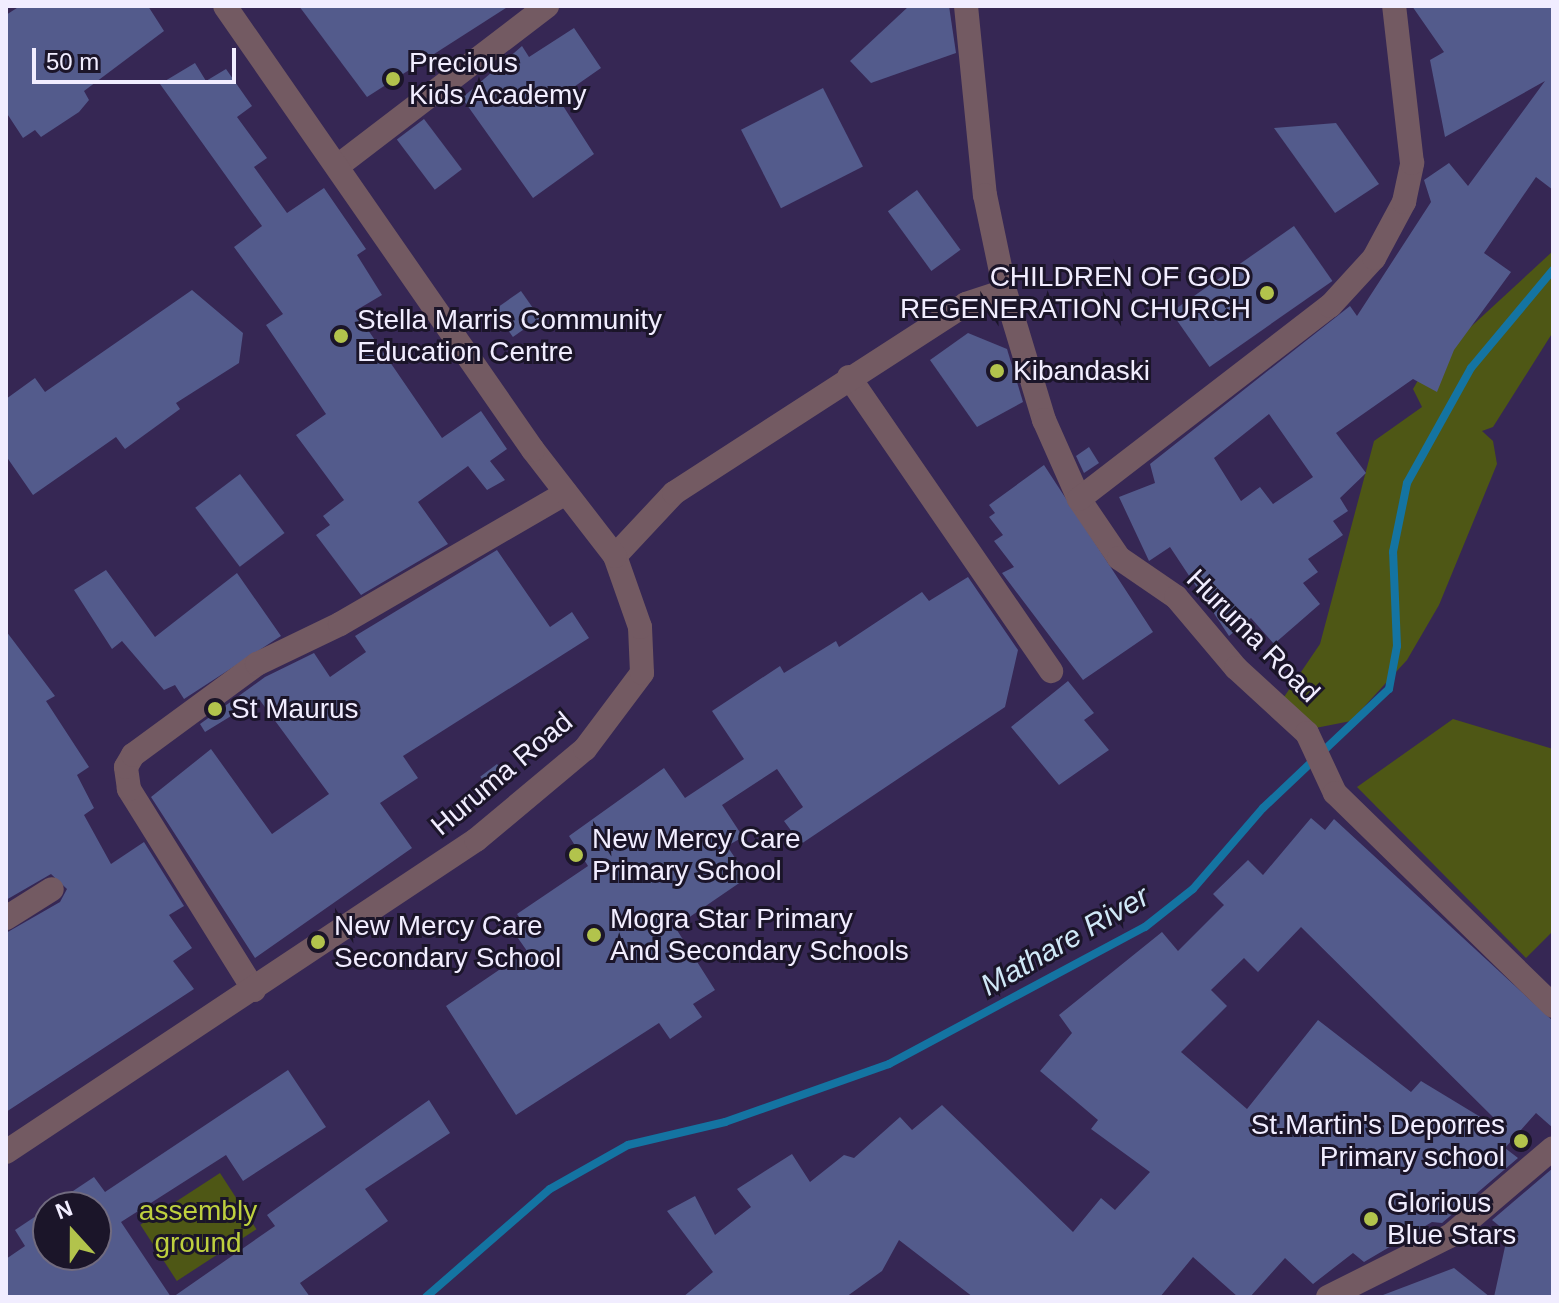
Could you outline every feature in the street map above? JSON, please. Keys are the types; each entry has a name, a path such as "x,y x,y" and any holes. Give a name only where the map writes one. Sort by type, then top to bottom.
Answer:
{"street":[{"name":"Huruma Road","path":"6,1152 476,840 585,749 642,673 640,627 615,556 566,493 225,6"},
{"path":"339,165 547,6"},
{"name":"Huruma Road","path":"966,6 985,195 1005,291 1044,420 1079,499 1119,558 1176,597 1236,668 1307,733 1335,793 1553,1006"},
{"path":"1079,499 1330,306 1374,258 1404,202 1412,163 1394,6"},
{"path":"615,556 674,493 966,304 1005,291"},
{"path":"849,377 1051,671"},
{"path":"254,990 129,789 126,767 133,755 257,664 566,493"},
{"path":"6,918 52,889"},
{"path":"1328,1297 1450,1236 1553,1148"}],"green space":[{"path":"1553,251 1553,332 1493,427 1482,431 1493,441 1497,464 1439,605 1407,660 1351,721 1290,733 1284,697 1320,644 1374,441 1422,407 1413,389 1424,370"},
{"path":"1453,719 1553,749 1553,931 1526,958 1357,787"},
{"name":"assembly ground","path":"220,1173 256,1229 177,1281 140,1225"}],"building":[{"path":"20,6 148,6 164,31 84,91 89,100 79,112 41,137 35,130 23,138 6,112 6,15"},
{"path":"299,6 509,6 367,97"},
{"path":"909,6 949,6 956,53 871,83 850,61"},
{"path":"1412,6 1553,6 1553,190 1536,177 1484,253 1511,272 1454,350 1437,392 1413,379 1336,433 1366,473 1340,498 1348,511 1333,521 1343,535 1308,559 1318,572 1303,583 1320,604 1274,644 1251,618 1229,636 1170,547 1149,561 1119,497 1155,483 1150,464 1350,306 1357,316 1431,202 1424,180 1449,163 1468,186 1545,81 1445,137 1430,60 1444,52","holes":["1269,414 1313,477 1273,504 1260,487 1241,501 1214,458"]},
{"path":"574,28 601,68 558,98 594,154 533,198 462,98 522,46 529,57"},
{"path":"195,63 206,81 226,69 252,106 237,117 267,158 254,167 287,213 324,188 366,249 357,255 382,295 355,311 442,438 481,411 507,449 490,461 505,480 487,490 468,466 418,502 448,544 361,595 316,535 330,525 323,516 344,500 296,435 326,414 266,325 283,314 234,247 262,226 160,84"},
{"path":"823,88 863,166 781,208 741,130"},
{"path":"424,119 462,169 435,190 397,139"},
{"path":"1336,123 1379,184 1335,213 1274,128"},
{"path":"917,190 960,250 931,271 888,211"},
{"path":"1294,226 1332,281 1210,367 1171,312"},
{"path":"192,290 243,333 239,363 176,403 180,409 125,449 116,437 33,495 6,456 6,399 35,378 45,392"},
{"path":"521,291 540,318 513,337 494,310"},
{"path":"968,333 1007,349 1023,402 977,427 930,360"},
{"path":"1089,447 1099,463 1084,473 1076,456"},
{"path":"1044,465 1153,632 1083,680 1002,573 1014,567 994,541 1003,535 989,517 995,513 989,505"},
{"path":"240,474 285,533 240,567 195,508"},
{"path":"497,550 550,627 572,612 589,638 403,756 418,778 380,803 412,848 255,958 151,797 211,749 272,834 329,794 259,699 205,732 200,724 265,677 314,653 330,677 366,652 355,636"},
{"path":"106,570 155,637 237,573 281,636 184,699 175,685 164,690 122,641 112,649 74,590"},
{"path":"968,577 1018,650 1005,707 801,844 784,821 803,807 777,769 722,805 743,837 727,846 748,877 675,927 715,990 693,1004 702,1017 670,1039 659,1023 516,1115 446,1006 527,951 513,931 524,924 517,914 588,866 569,836 664,768 685,798 744,759 712,711 780,666 784,673 836,641 839,647 922,592 929,601"},
{"path":"6,631 55,696 46,701 89,767 77,775 94,808 84,815 111,864 144,842 184,906 169,915 192,948 173,961 194,989 6,1112 6,933 60,902 67,889 51,874 6,900"},
{"path":"1068,681 1094,713 1084,720 1109,750 1059,785 1011,727"},
{"path":"497,764 510,781 493,793 480,777"},
{"path":"1311,818 1325,830 1334,819 1553,1021 1553,1128 1536,1113 1505,1148 1518,1158 1442,1223 1432,1222 1364,1262 1353,1253 1313,1284 1285,1258 1250,1297 1238,1297 1193,1257 1160,1297 973,1297 899,1240 882,1271 846,1297 683,1297 713,1272 667,1211 695,1196 715,1235 751,1207 737,1189 792,1154 810,1182 844,1155 854,1158 900,1117 912,1130 942,1105 1073,1232 1101,1198 1115,1210 1150,1172 1091,1129 1098,1120 1040,1071 1072,1033 1059,1015 1162,932 1178,951 1224,905 1213,894 1248,860 1263,875","holes":["1301,927 1496,1120 1492,1124 1421,1081 1411,1092 1318,1020 1247,1109 1181,1052 1227,1006 1211,990 1244,958 1258,972"]},
{"path":"288,1070 326,1127 243,1181 226,1155 121,1222 171,1297 6,1297 6,1259 25,1246 15,1230 32,1219 32,1271 112,1271 112,1191 106,1191"},
{"path":"429,1100 450,1133 365,1189 388,1221 300,1283 310,1297 173,1297 275,1226 267,1215"},
{"path":"1553,1168 1553,1297 1494,1297 1508,1233 1492,1220"},
{"path":"94,1177 104,1191 73,1191"},
{"path":"1454,1268 1490,1297 1383,1297 1383,1295"}],"waterway":[{"name":"Mathare River","path":"426,1297 550,1189 628,1145 725,1122 889,1064 1145,927 1193,889 1263,808 1389,689 1397,646 1393,552 1407,483 1471,368 1553,270"}],"place":[{"name":"Precious Kids Academy","path":"393,79"},
{"name":"CHILDREN OF GOD REGENERATION CHURCH","path":"1267,293"},
{"name":"Stella Marris Community Education Centre","path":"341,336"},
{"name":"Kibandaski","path":"997,371"},
{"name":"St Maurus","path":"215,709"},
{"name":"New Mercy Care Primary School","path":"576,855"},
{"name":"Mogra Star Primary And Secondary Schools","path":"594,935"},
{"name":"New Mercy Care Secondary School","path":"318,942"},
{"name":"St.Martin's Deporres Primary school","path":"1521,1141"},
{"name":"Glorious Blue Stars","path":"1371,1219"}]}
